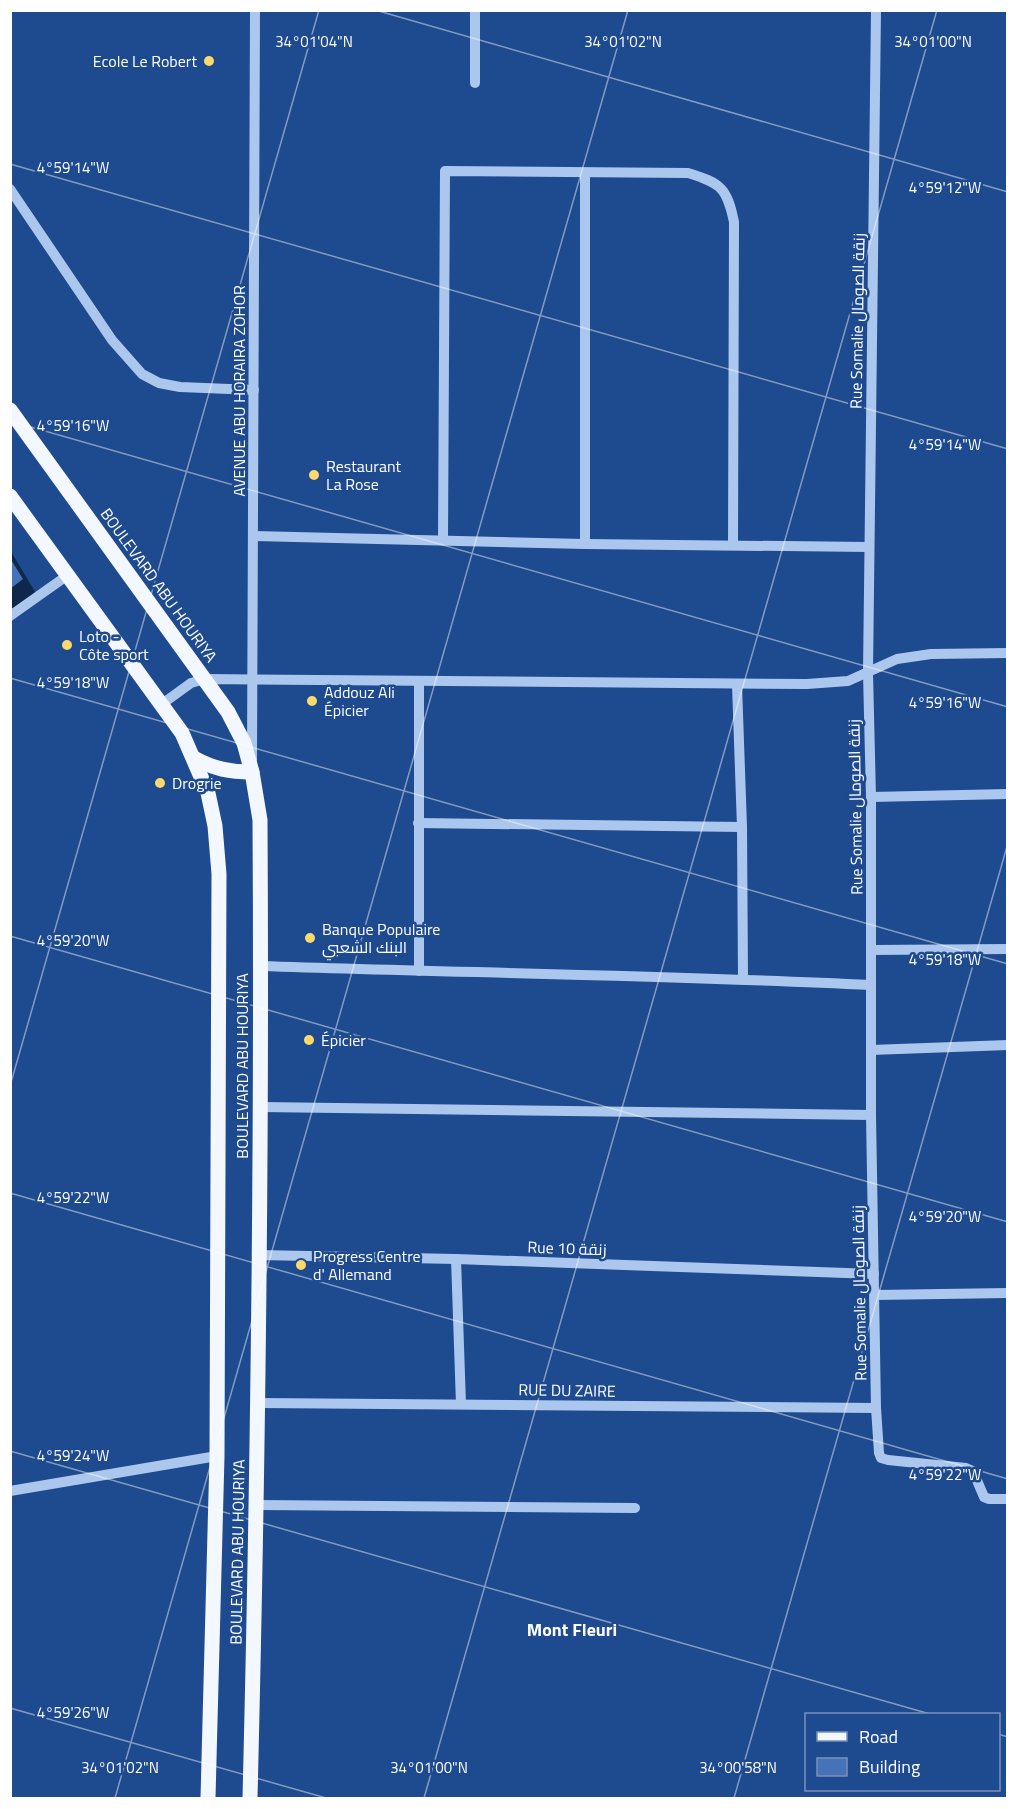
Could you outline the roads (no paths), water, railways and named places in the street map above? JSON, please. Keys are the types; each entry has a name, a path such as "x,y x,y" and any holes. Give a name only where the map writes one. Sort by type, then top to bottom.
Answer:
{"main road":[{"name":"BOULEVARD ABU HOURIYA","path":"10,410 228,711 244,743 252,772 260,820 261,966 257,1505 250,1798"},
{"name":"BOULEVARD ABU HOURIYA","path":"10,496 182,733 208,793 215,826 219,874 217,1456 208,1798"},
{"path":"194,758 210,767 228,772 252,772"}],"street":[{"name":"AVENUE ABU HORAIRA ZOHOR","path":"252,772 255,10"},
{"path":"475,10 475,82"},
{"name":"Rue Somalie زنقة الصومال","path":"876,10 868,673 871,797 871,1115 876,1408 879,1453 882,1458 966,1468 973,1471 984,1497 1008,1499"},
{"path":"443,540 445,171 688,173 710,180 722,188 730,200 734,222 733,545"},
{"path":"585,173 585,544"},
{"path":"10,189 112,340 142,374 159,382 180,387 254,390"},
{"path":"253,536 585,544 869,547"},
{"path":"10,616 68,575"},
{"path":"162,704 191,683 205,679 807,684 848,681 897,659 931,654 1008,652"},
{"path":"419,681 419,971"},
{"path":"737,685 742,827 743,979"},
{"path":"871,797 1008,794"},
{"path":"418,824 742,827"},
{"path":"871,951 1008,949"},
{"path":"261,966 743,979 871,985"},
{"path":"871,1050 1008,1045"},
{"path":"260,1107 871,1115"},
{"name":"Rue 10 زنقة","path":"259,1256 456,1259 874,1274"},
{"path":"456,1259 461,1404"},
{"path":"875,1295 1008,1293"},
{"name":"RUE DU ZAIRE","path":"258,1403 876,1408"},
{"path":"10,1491 217,1456"},
{"path":"257,1505 635,1508"}],"place":[{"name":"Ecole Le Robert","path":"209,61"},
{"name":"Restaurant La Rose","path":"314,475"},
{"name":"Loto - Côte sport","path":"67,645"},
{"name":"Addouz Ali Épicier","path":"312,701"},
{"name":"Drogrie","path":"160,783"},
{"name":"Banque Populaire البنك الشعبي","path":"310,938"},
{"name":"Épicier","path":"309,1040"},
{"name":"Progress Centre d' Allemand","path":"301,1265"}],"district":[{"name":"Mont Fleuri","path":"572,1629"}]}
